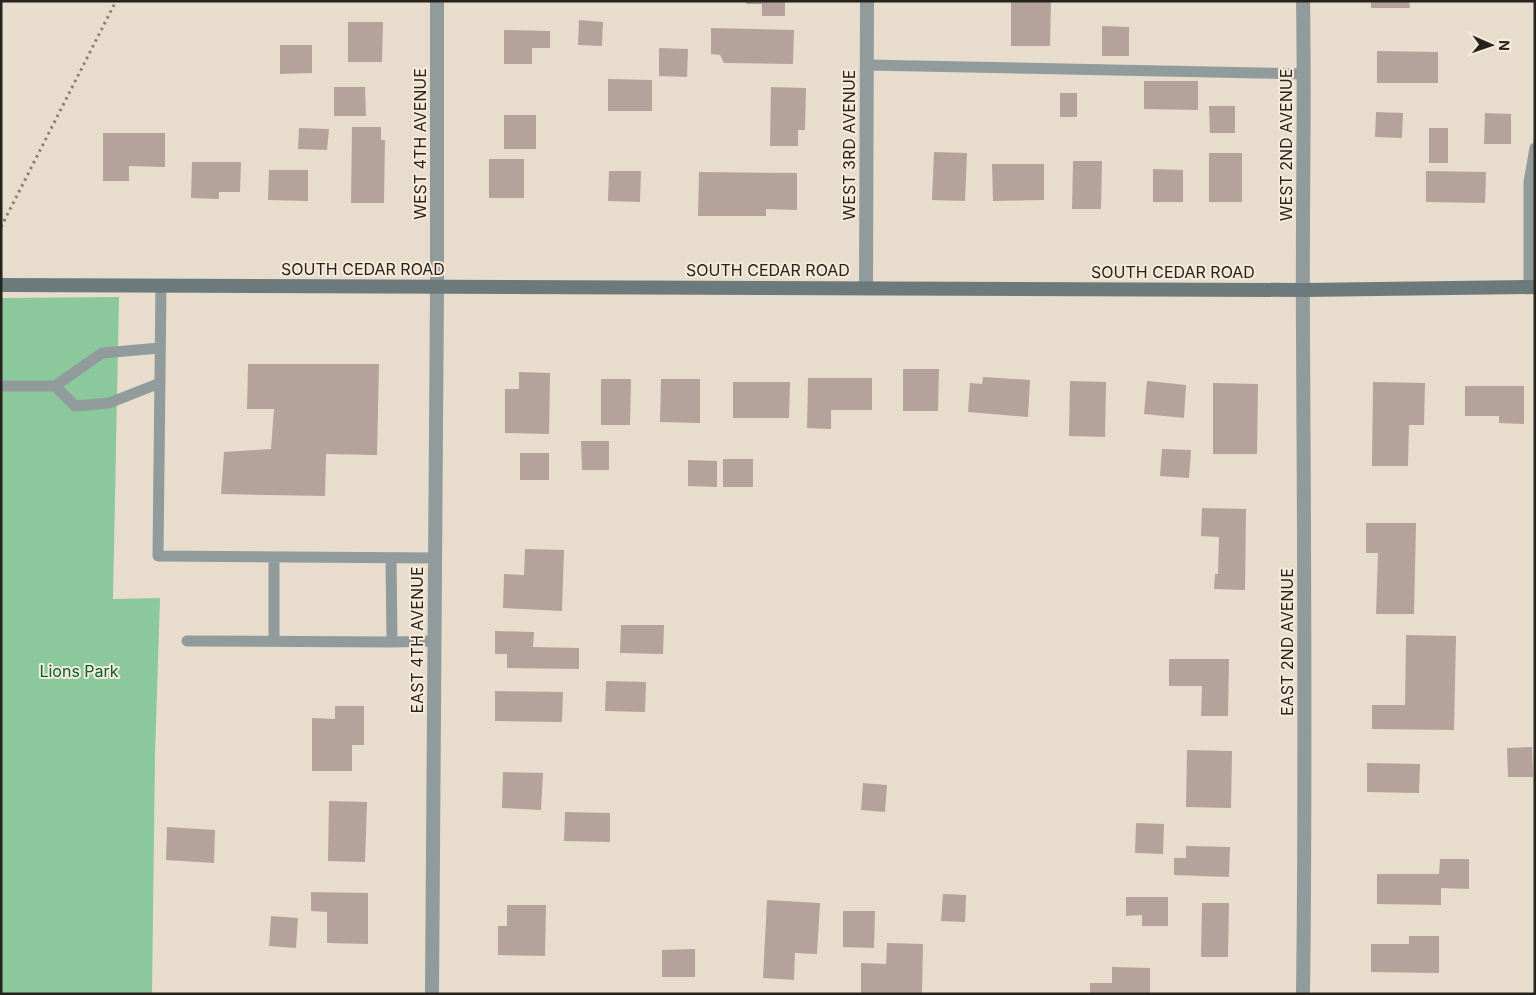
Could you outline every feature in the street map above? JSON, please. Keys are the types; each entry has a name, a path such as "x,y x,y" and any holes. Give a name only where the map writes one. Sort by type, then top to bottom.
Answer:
{"main road":[{"name":"SOUTH CEDAR ROAD","path":"1,285 1302,290 1532,287"}],"street":[{"name":"WEST 4TH AVENUE","path":"437,1 437,286"},
{"name":"WEST 3RD AVENUE","path":"866,288 867,1"},
{"name":"WEST 2ND AVENUE","path":"1302,290 1303,1"},
{"name":"EAST 4TH AVENUE","path":"432,994 437,286"},
{"name":"EAST 2ND AVENUE","path":"1302,290 1306,813 1303,994"}],"lane":[{"path":"867,65 1304,74"},
{"path":"1532,287 1529,182 1535,148"},
{"path":"161,285 158,556 436,558"},
{"path":"1,386 55,386 102,353 160,348"},
{"path":"55,386 75,406 109,403 160,383"},
{"path":"274,557 274,641"},
{"path":"391,558 392,642"},
{"path":"187,641 435,641"}],"path":[{"path":"1,227 116,1"}],"green space":[{"name":"Lions Park","path":"119,297 113,599 160,598 155,755 152,994 1,994 1,298"}],"building":[{"path":"746,1 785,1 785,16 762,16 762,4 746,4"},
{"path":"1011,1 1051,1 1050,46 1011,46"},
{"path":"1371,1 1409,1 1410,8 1371,8"},
{"path":"579,20 603,22 602,46 578,45"},
{"path":"348,22 383,22 382,62 348,62"},
{"path":"1102,26 1129,27 1129,56 1102,56"},
{"path":"711,28 794,30 793,64 724,63 720,55 711,54"},
{"path":"504,30 550,31 550,48 532,48 532,64 504,64"},
{"path":"280,45 312,45 312,73 280,74"},
{"path":"659,48 688,49 687,77 659,76"},
{"path":"1377,51 1438,52 1438,83 1377,83"},
{"path":"608,79 652,80 652,111 608,111"},
{"path":"1144,81 1198,81 1198,110 1144,109"},
{"path":"334,87 365,87 366,116 334,116"},
{"path":"771,87 806,88 805,130 798,130 798,146 770,146"},
{"path":"1060,93 1077,93 1077,117 1060,117"},
{"path":"1209,106 1235,106 1235,133 1210,133"},
{"path":"1376,112 1403,113 1402,138 1375,137"},
{"path":"1485,113 1511,114 1511,144 1484,144"},
{"path":"504,115 536,115 536,149 504,149"},
{"path":"352,127 381,127 381,140 385,140 384,203 351,203"},
{"path":"299,128 329,129 327,150 298,149"},
{"path":"1429,128 1448,128 1448,163 1429,163"},
{"path":"103,133 165,133 165,167 129,166 129,181 103,181"},
{"path":"934,152 967,153 965,201 932,200"},
{"path":"1209,153 1242,153 1242,202 1209,202"},
{"path":"489,159 524,159 524,198 489,198"},
{"path":"1073,161 1102,161 1101,209 1072,209"},
{"path":"192,162 241,162 240,192 219,192 219,199 191,198"},
{"path":"992,164 1044,164 1044,200 993,201"},
{"path":"1153,169 1183,170 1183,202 1153,202"},
{"path":"269,170 308,170 308,201 268,200"},
{"path":"609,171 641,171 640,202 608,201"},
{"path":"1426,171 1486,172 1485,203 1426,202"},
{"path":"699,172 797,173 797,210 766,209 766,216 698,216"},
{"path":"248,364 379,364 377,455 326,454 325,496 221,494 224,452 271,449 274,409 247,409"},
{"path":"903,369 939,369 938,411 903,411"},
{"path":"519,372 550,373 549,434 505,433 505,389 519,389"},
{"path":"983,377 1030,380 1028,417 968,412 970,383 982,384"},
{"path":"808,378 872,378 872,410 831,410 831,429 807,428"},
{"path":"601,379 631,379 630,425 601,425"},
{"path":"661,379 700,379 700,423 660,422"},
{"path":"1070,381 1106,382 1105,437 1069,436"},
{"path":"1147,381 1186,385 1184,418 1144,414"},
{"path":"733,382 790,382 789,418 733,418"},
{"path":"1373,382 1425,383 1424,425 1409,425 1408,466 1372,466"},
{"path":"1213,383 1258,384 1257,454 1213,454"},
{"path":"1465,386 1524,386 1524,424 1499,423 1499,416 1465,416"},
{"path":"581,441 609,441 609,470 582,470"},
{"path":"1162,449 1191,450 1189,478 1160,476"},
{"path":"520,453 549,453 549,480 520,480"},
{"path":"723,459 753,459 753,487 723,487"},
{"path":"688,460 717,461 717,487 688,486"},
{"path":"1202,508 1246,509 1245,590 1214,589 1215,574 1218,574 1219,537 1201,536"},
{"path":"1366,523 1416,523 1414,614 1376,614 1378,553 1366,553"},
{"path":"525,549 564,550 562,611 503,608 504,574 524,575"},
{"path":"621,625 664,625 663,654 620,653"},
{"path":"495,631 534,632 533,647 579,648 579,669 507,668 507,654 495,654"},
{"path":"1406,635 1456,636 1454,730 1372,729 1372,705 1405,705"},
{"path":"1169,659 1229,659 1228,716 1201,716 1202,686 1169,686"},
{"path":"606,681 646,682 645,712 605,711"},
{"path":"495,691 563,692 562,722 495,721"},
{"path":"335,706 364,706 364,745 352,745 352,771 312,771 312,718 335,719"},
{"path":"1532,747 1533,777 1508,777 1507,748"},
{"path":"1187,750 1232,751 1231,808 1186,807"},
{"path":"1367,763 1420,764 1419,793 1367,792"},
{"path":"503,772 543,773 541,810 502,808"},
{"path":"863,783 887,785 885,812 861,810"},
{"path":"329,801 367,802 365,862 328,861"},
{"path":"565,812 610,813 610,842 564,841"},
{"path":"1136,823 1164,824 1163,854 1135,853"},
{"path":"167,827 215,830 214,863 166,860"},
{"path":"1186,846 1230,847 1229,877 1174,875 1174,858 1186,858"},
{"path":"1440,859 1469,859 1469,889 1441,888 1441,905 1377,904 1377,874 1439,874"},
{"path":"311,892 368,893 368,944 327,943 327,912 311,911"},
{"path":"943,894 966,895 965,922 941,921"},
{"path":"1126,897 1168,897 1168,926 1142,926 1142,915 1126,916"},
{"path":"767,900 820,903 817,954 795,953 794,980 763,978"},
{"path":"1202,903 1229,903 1228,957 1201,957"},
{"path":"507,905 546,905 545,956 498,955 498,926 507,926"},
{"path":"843,911 875,911 874,948 843,947"},
{"path":"271,916 298,918 296,948 269,946"},
{"path":"1409,936 1439,936 1439,973 1371,972 1371,944 1409,944"},
{"path":"887,943 923,944 922,994 861,994 861,963 886,964"},
{"path":"695,949 695,977 662,977 662,950"},
{"path":"1112,967 1150,968 1150,994 1090,994 1090,983 1112,983"}]}
